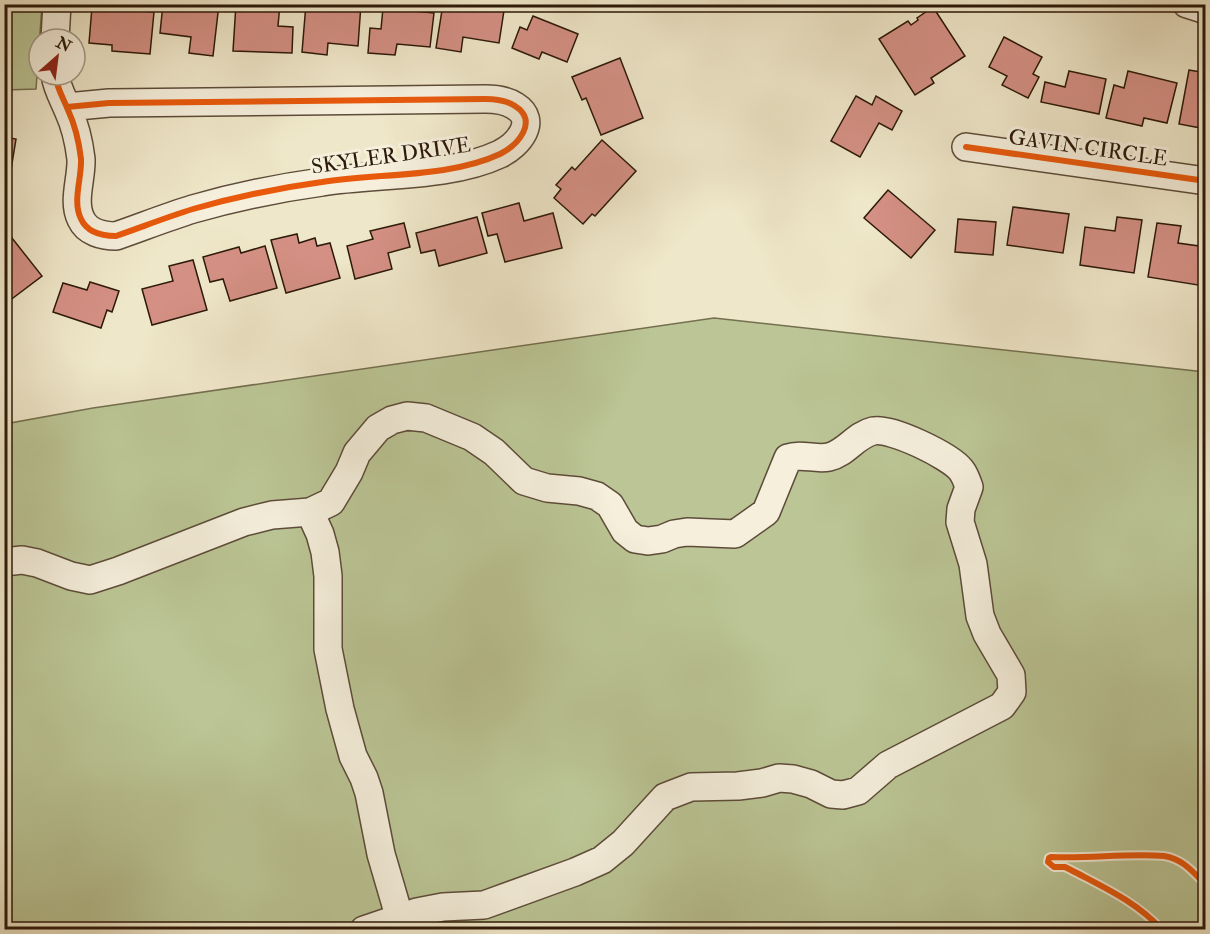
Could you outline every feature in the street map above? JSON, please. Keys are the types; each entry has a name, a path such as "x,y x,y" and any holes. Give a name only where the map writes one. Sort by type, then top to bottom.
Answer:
{"street":[{"path":"56,27 57,4"},
{"path":"1187,4 1206,10"},
{"name":"SKYLER DRIVE","path":"58,87 76,132 81,160 78,199 80,217 88,229 105,236 116,236 192,209 269,191 320,182 445,170 469,165 512,148 521,139 525,129 522,111 506,102 484,99 109,103 67,107"},
{"name":"GAVIN CIRCLE","path":"966,147 1206,181"},
{"path":"4,562 22,560 38,563 71,576 90,580 244,522 272,515 310,512 331,502 349,472 357,453 378,428 392,420 407,416 426,418 472,437 494,452 524,482 597,496 610,505 625,531 635,539 648,541 662,540 674,534 687,532 735,534 766,512 788,458 804,456 826,458 837,454 874,431 885,432 936,452 960,468 969,487 961,509 960,522 973,564 980,616 987,634 1011,675 1012,692 1002,706 888,765 858,791 843,795 831,794 811,784 779,778 738,786 691,787 665,796 623,843 602,860 584,868 484,905 442,907 417,912 364,930"},
{"path":"310,512 325,552 328,576 328,649 340,709 353,756 369,793 381,854 400,919"}],"green space":[{"path":"4,5 42,5 40,27 27,27 27,87 36,87 36,89 5,90"},
{"path":"714,318 1205,372 1205,929 5,929 5,424 93,408"}],"building":[{"path":"163,4 219,4 213,56 189,53 191,37 160,33"},
{"path":"236,4 280,4 278,26 293,27 292,53 233,51"},
{"path":"306,4 361,4 358,46 328,43 327,55 302,52"},
{"path":"443,4 505,4 499,43 463,37 461,52 436,48"},
{"path":"92,7 154,12 150,54 112,51 112,45 89,43"},
{"path":"933,7 965,56 931,78 934,83 915,95 879,39 908,21 911,25"},
{"path":"383,8 434,13 430,47 397,44 395,55 368,53 370,28 381,29"},
{"path":"533,16 578,34 567,62 542,52 539,59 512,48 520,27 527,30"},
{"path":"1004,37 1042,57 1033,74 1039,77 1028,98 1002,85 1007,76 989,67"},
{"path":"620,58 643,118 601,135 586,98 582,100 572,77"},
{"path":"1189,70 1206,73 1206,129 1179,124"},
{"path":"1069,71 1106,79 1099,114 1041,102 1045,82 1065,87"},
{"path":"1128,71 1177,83 1167,123 1144,118 1142,126 1106,118 1114,85 1124,88"},
{"path":"856,96 872,105 876,96 902,111 892,130 879,123 860,157 831,141"},
{"path":"4,137 16,139 6,200 4,200"},
{"path":"602,140 636,171 595,216 592,214 583,224 554,198 561,189 556,185 572,167 575,170"},
{"path":"888,190 935,230 911,258 864,218"},
{"path":"519,203 524,221 553,213 562,248 505,262 497,234 488,236 482,213"},
{"path":"1013,207 1069,214 1063,253 1007,245"},
{"path":"477,217 487,253 439,266 435,250 421,253 416,233"},
{"path":"1117,217 1142,220 1134,273 1080,265 1085,227 1115,231"},
{"path":"958,219 996,222 993,255 955,252"},
{"path":"404,223 410,247 388,253 392,269 355,279 347,246 373,239 370,231"},
{"path":"1157,223 1181,226 1178,243 1206,247 1204,286 1148,277"},
{"path":"8,233 42,276 9,301 4,295 4,236"},
{"path":"297,234 299,243 315,238 317,246 330,243 340,278 286,293 271,240"},
{"path":"265,246 277,288 230,301 223,279 210,282 203,257 239,247 241,253"},
{"path":"193,260 207,310 152,325 142,289 173,281 169,266"},
{"path":"90,282 119,291 112,312 107,310 101,328 53,312 63,283 87,290"}],"cycle path":[{"path":"58,87 73,122 79,146 81,166 77,197 78,212 91,230 111,236 193,209 257,193 344,179 436,171 480,162 507,150 519,139 526,125 522,112 515,106 504,101 489,99 109,103 67,107"},
{"path":"966,147 1206,181"},
{"path":"1162,930 1131,903 1065,867 1054,867 1048,862 1049,858 1164,856 1182,863 1206,885"}]}
